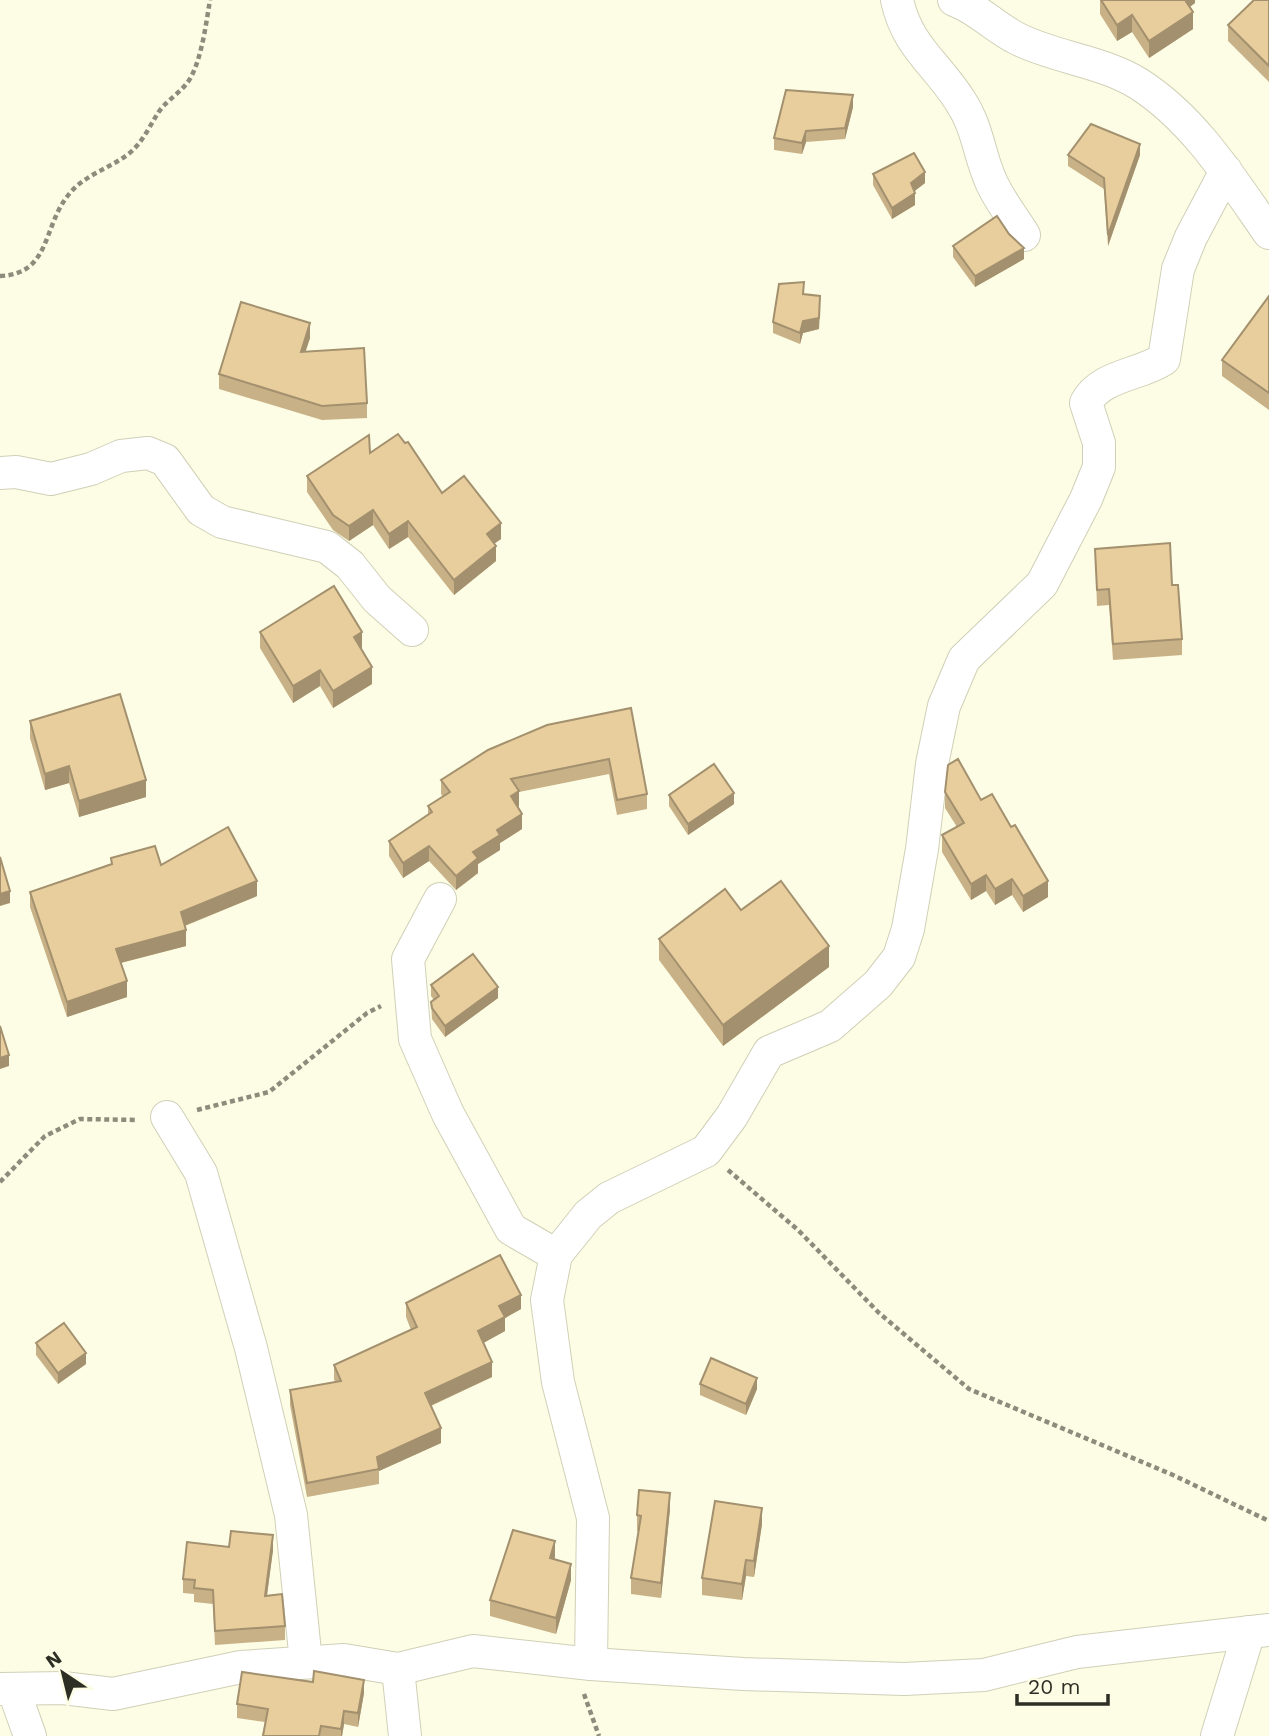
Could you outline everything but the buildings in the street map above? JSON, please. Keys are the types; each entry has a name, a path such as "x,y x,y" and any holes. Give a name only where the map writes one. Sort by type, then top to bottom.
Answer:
{"street":[{"path":"897,0 902,22 916,48 959,98 978,134 990,179 1024,235"},
{"path":"954,0 975,8 1016,38 1084,61 1138,84 1189,126 1226,171 1269,233"},
{"path":"582,1662 593,1518 558,1382 547,1300 556,1255 588,1215 609,1198 706,1151 732,1116 769,1052 830,1026 878,984 899,957 908,929 922,849 932,764 944,706 971,652 1042,584 1086,499 1099,467 1099,443 1086,403 1091,393 1112,381 1152,368 1164,359 1178,269 1191,237 1226,171"},
{"path":"0,473 16,472 51,479 69,477 121,456 148,453 165,460 201,510 222,522 327,547 350,565 377,599 412,630"},
{"path":"440,899 408,959 415,1038 448,1114 511,1229 556,1255"},
{"path":"167,1117 201,1173 251,1348 291,1515 306,1662"},
{"path":"30,1736 7,1690 63,1688 113,1694 241,1667 344,1660 398,1669 473,1651 743,1674 904,1679 984,1675 1077,1652 1259,1631 1217,1736"},
{"path":"398,1669 405,1736"}],"path":[{"path":"0,276 26,271 40,258 56,212 70,192 89,176 128,155 165,104 181,91 190,78 197,59 210,0"},
{"path":"0,1182 44,1136 80,1119 123,1121 167,1117 269,1092 367,1013 409,993"},
{"path":"706,1151 798,1230 879,1313 970,1389 1173,1475 1269,1521"},
{"path":"582,1662 599,1736"}]}
